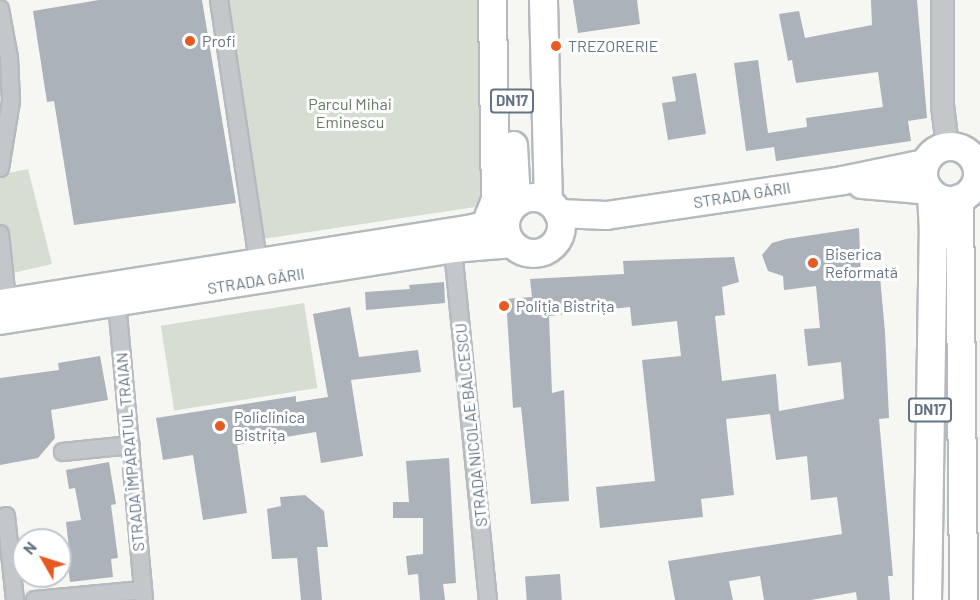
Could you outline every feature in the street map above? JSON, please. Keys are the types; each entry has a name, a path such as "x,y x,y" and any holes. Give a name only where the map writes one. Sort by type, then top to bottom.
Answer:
{"main road":[{"path":"492,0 495,198 512,245 528,253 545,250 558,238 556,214 532,196 502,214"},
{"name":"DN17","path":"502,214 511,0"},
{"name":"DN17","path":"543,0 556,214"},
{"path":"924,164 929,155 947,146 957,146 977,167 967,194 949,200 930,191"},
{"name":"STRADA GĂRII","path":"556,214 606,215 842,180 924,164"},
{"name":"DN17","path":"924,164 923,179 930,191 931,220 927,600"},
{"name":"STRADA GĂRII","path":"842,180 880,187 930,191"},
{"path":"880,187 908,201 931,220"},
{"name":"DN17","path":"958,198 963,600"},
{"name":"STRADA GĂRII","path":"2,309 502,214"},
{"name":"STRADA GĂRII","path":"2,309 117,303 453,250 512,245"}],"street":[{"path":"219,0 258,260"},
{"path":"942,0 942,105 947,146"},
{"path":"0,9 9,58 11,101 0,168"},
{"path":"0,234 2,309"},
{"name":"STRADA NICOLAE BĂLCESCU","path":"453,250 488,600"},
{"name":"STRADA ÎMPĂRATUL TRAIAN","path":"117,303 143,595"},
{"path":"63,453 131,445"},
{"path":"6,516 15,600"},
{"path":"35,600 143,595"}],"green space":[{"name":"Parcul Mihai Eminescu","path":"219,0 482,0 482,206 256,240"},
{"path":"28,169 52,264 0,276 0,175"},
{"path":"304,303 317,388 174,411 161,326"}],"building":[{"path":"99,0 202,0 236,203 74,225 54,101 47,102 33,11"},
{"path":"573,0 637,0 640,24 578,33"},
{"path":"871,0 917,0 927,118 908,121 911,141 776,161 774,147 746,151 734,63 758,60 768,133 807,127 806,118 883,107 878,72 796,83 792,60 788,61 779,14 799,11 805,38 872,25"},
{"path":"696,73 706,134 668,140 662,103 676,101 672,77"},
{"path":"859,228 861,279 880,277 885,332 889,418 879,419 893,576 888,576 890,600 857,600 856,592 811,600 764,600 760,576 729,581 733,600 675,600 668,561 842,534 837,497 811,500 807,456 776,460 770,414 726,419 734,495 701,499 703,517 600,528 596,487 655,481 642,360 681,356 677,321 632,326 630,307 549,316 552,393 564,390 569,501 531,504 521,407 513,408 506,299 532,297 530,279 624,274 623,261 734,257 739,282 722,287 725,315 715,316 722,381 776,374 779,411 844,399 841,362 808,366 804,329 820,328 816,286 784,290 783,276 768,271 762,255 772,243 786,239"},
{"path":"444,282 445,303 366,310 365,292 410,289 409,285"},
{"path":"350,307 359,357 418,350 421,372 351,380 363,456 321,463 316,432 237,445 247,513 203,520 193,455 163,460 156,418 296,396 296,402 328,397 313,314"},
{"path":"100,356 108,400 51,410 55,438 38,458 0,465 0,378 59,370 58,363"},
{"path":"449,458 456,583 443,584 445,600 420,600 418,574 408,575 406,556 423,554 423,518 393,518 393,502 409,502 406,461"},
{"path":"109,462 116,504 111,505 118,558 111,559 113,577 72,582 72,528 67,528 66,522 81,520 75,488 69,489 66,470"},
{"path":"305,495 324,511 328,547 317,547 322,600 301,600 297,558 272,559 267,509 281,506 280,497"},
{"path":"560,574 562,600 527,600 525,576"}],"place":[{"name":"Profi","path":"190,41"},
{"name":"TREZORERIE","path":"556,46"},
{"name":"Biserica Reformată","path":"813,263"},
{"name":"Poliția Bistrița","path":"504,306"},
{"name":"Policlinica Bistrița","path":"220,426"}]}
